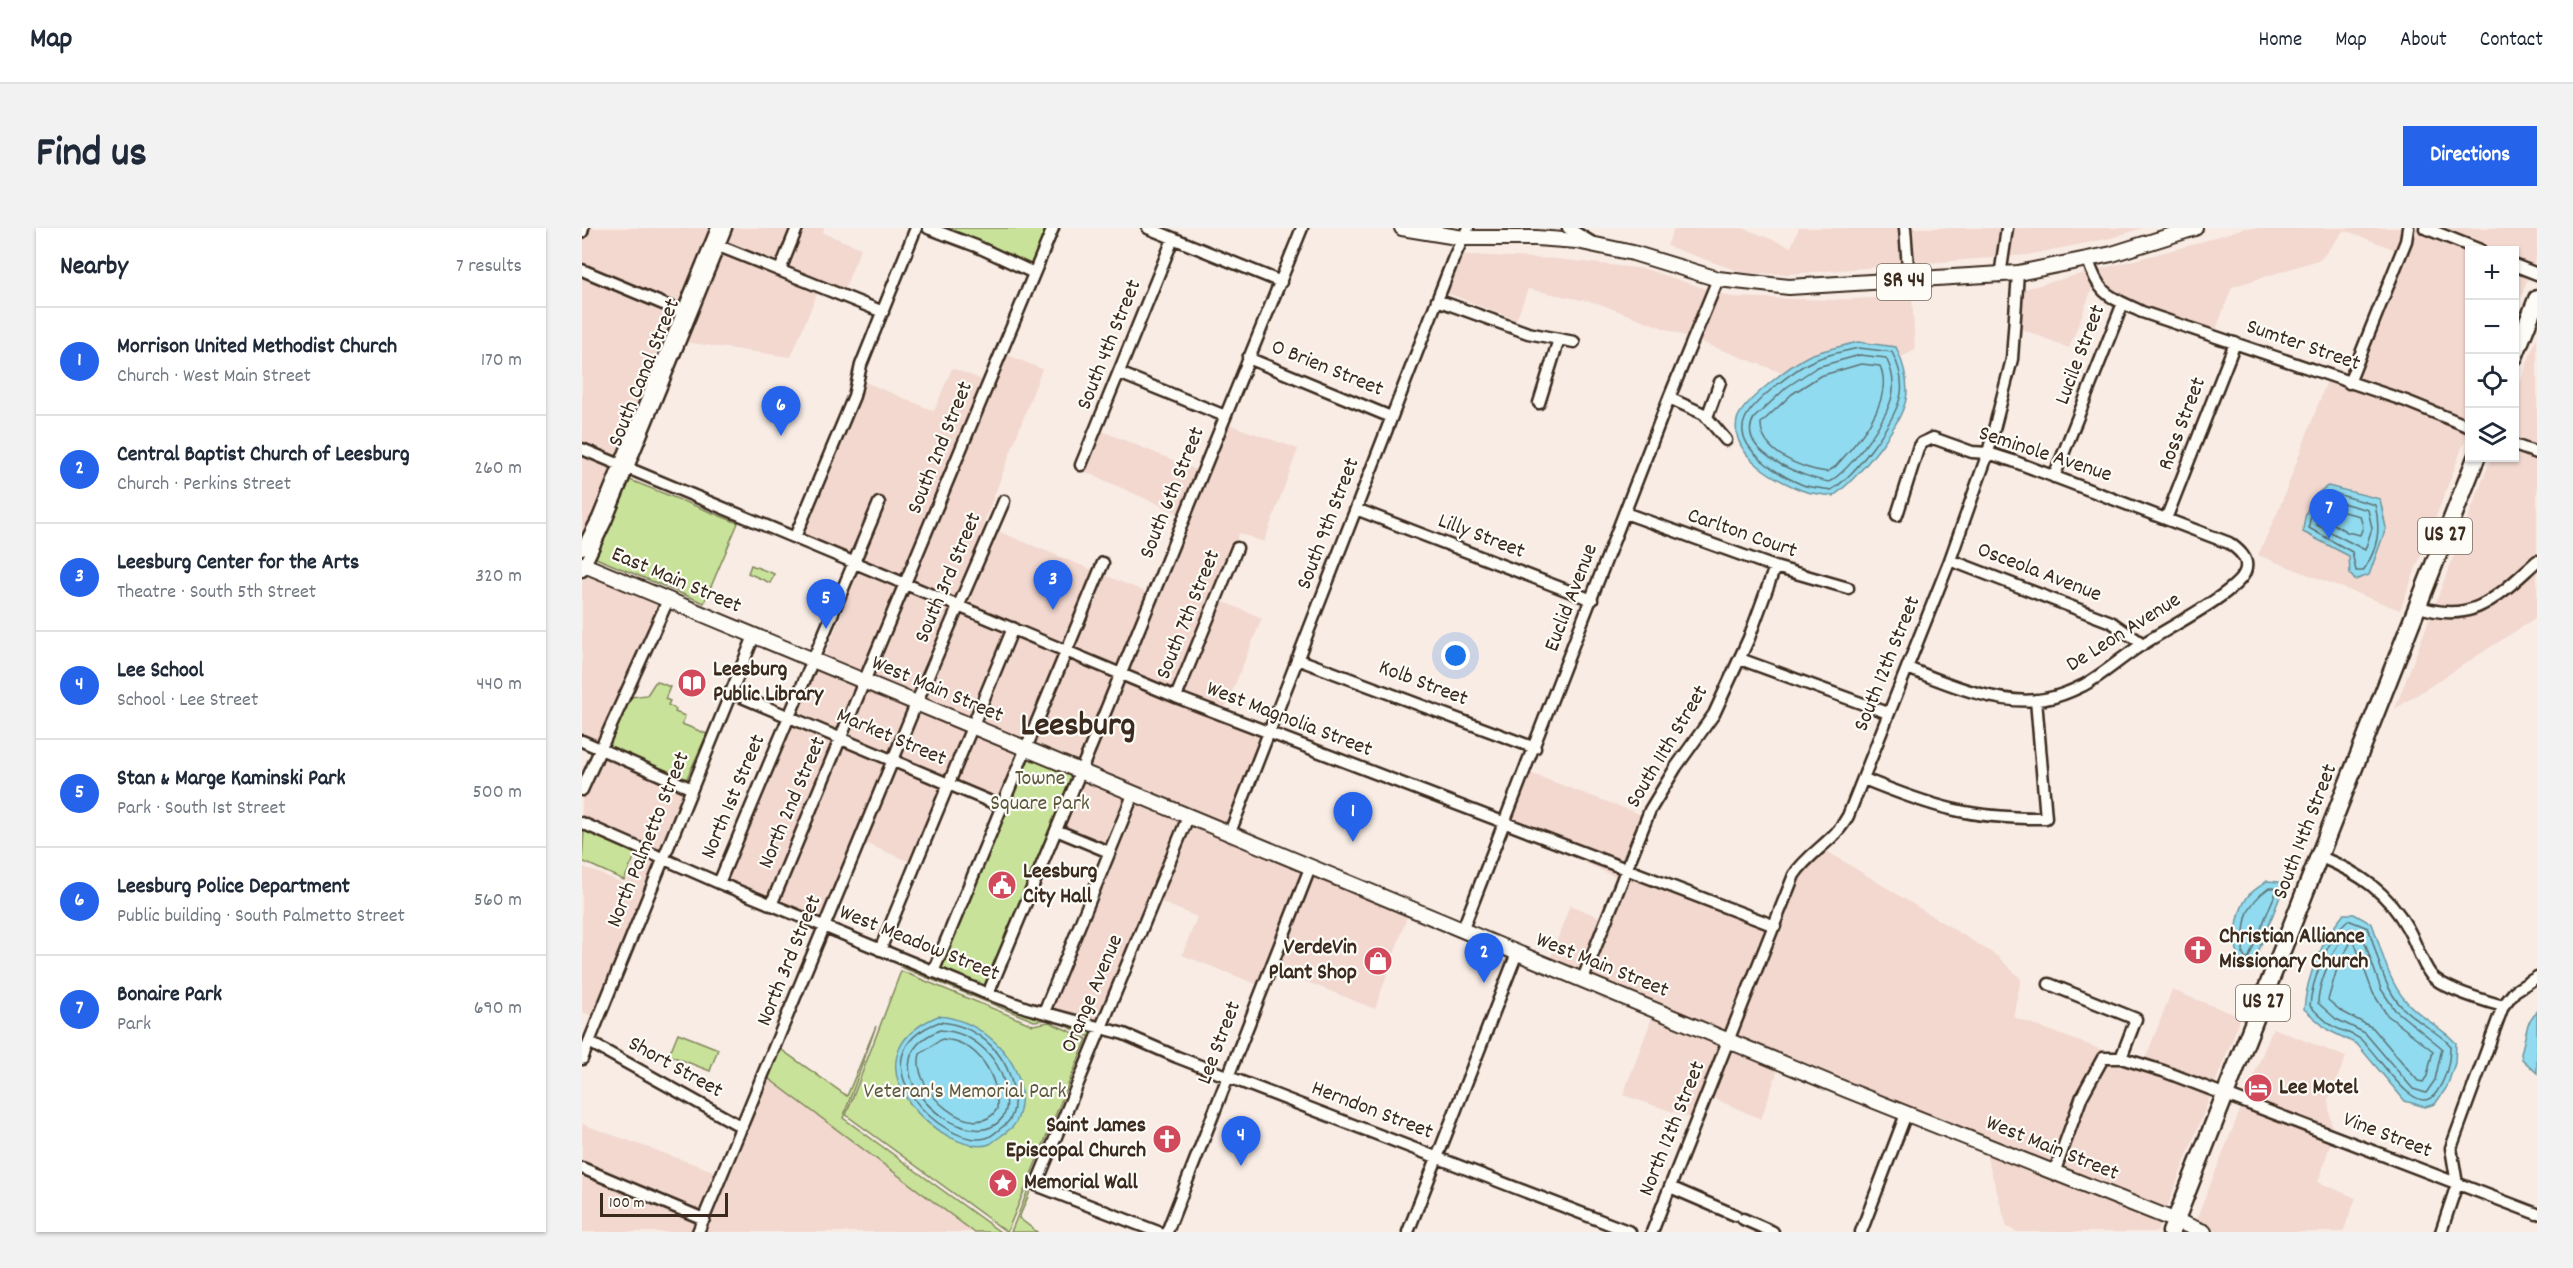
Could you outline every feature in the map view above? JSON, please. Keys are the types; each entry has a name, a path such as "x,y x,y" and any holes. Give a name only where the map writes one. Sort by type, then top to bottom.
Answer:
{"highway":[{"path":"2515,354 2537,299"},
{"name":"South 14th Street","path":"2174,1227 2474,462"}],"main road":[{"name":"SR 44","path":"1402,228 1596,245 1718,279 1788,287 2000,276 2088,260 2159,233 2195,228"},
{"name":"East Main Street","path":"583,567 754,636"},
{"name":"West Main Street","path":"754,636 1582,981 2054,1173 2174,1227 2204,1232"}],"street":[{"path":"582,549 624,466 686,314 717,228"},
{"name":"South Canal Street","path":"686,314 726,228"},
{"path":"780,270 797,228"},
{"path":"795,537 854,396 861,365 916,228"},
{"path":"928,228 1034,273"},
{"name":"South 2nd Street","path":"865,682 1053,228"},
{"path":"1148,228 1281,282"},
{"name":"South 6th Street","path":"988,994 1302,228"},
{"path":"1568,228 1596,245"},
{"path":"1905,228 1909,281"},
{"path":"2000,276 2007,228"},
{"path":"2349,383 2406,241 2408,228"},
{"path":"2425,228 2470,246"},
{"name":"South 9th Street","path":"1229,835 1437,300 1466,233"},
{"name":"South 4th Street","path":"1081,465 1173,239"},
{"path":"719,246 883,312"},
{"name":"Lucile Street","path":"2054,477 2123,303 2099,288 2088,260"},
{"path":"2519,267 2537,274"},
{"path":"582,270 686,314"},
{"name":"South 12th Street","path":"1730,1042 1794,875 1842,828 1864,779 1950,560 1988,453 2012,358 2018,273"},
{"name":"Euclid Avenue","path":"1462,931 1535,748 1668,398 1718,279"},
{"path":"1437,300 1528,333 1574,342"},
{"name":"Sumter Street","path":"2123,303 2152,316 2406,401 2465,426"},
{"path":"1539,403 1559,339"},
{"name":"Ross Street","path":"2166,519 2235,343"},
{"name":"O Brien Street","path":"1248,358 1391,417"},
{"path":"1119,373 1225,416"},
{"path":"1707,417 1720,382"},
{"path":"1668,398 1707,417 1726,440"},
{"name":"Seminole Avenue","path":"1897,515 1918,449 1926,439 1944,441 1981,454 1988,453 2228,543"},
{"path":"2519,447 2537,453"},
{"name":"West Magnolia Street","path":"582,449 1176,697 1775,926"},
{"name":"South Canal Street","path":"583,567 624,466"},
{"name":"South 3rd Street","path":"916,704 1004,501"},
{"name":"North 1st Street","path":"719,883 879,503"},
{"name":"Lilly Street","path":"1356,509 1592,600"},
{"name":"Carlton Court","path":"1625,513 1775,567 1848,588"},
{"name":"De Leon Avenue","path":"1908,668 1964,689 2036,700 2063,694 2083,685 2214,600 2242,577 2245,560 2241,552 2228,543"},
{"name":"South 7th Street","path":"1176,697 1237,548"},
{"name":"Osceola Avenue","path":"1950,560 2099,616 2123,629 2143,644"},
{"path":"2418,606 2447,614 2473,610 2495,599 2537,561"},
{"path":"933,972 1103,563"},
{"name":"South 11th Street","path":"1582,981 1650,810 1676,767 1706,728 1740,659 1775,567"},
{"path":"582,790 668,600"},
{"path":"880,950 1013,628"},
{"name":"North Palmetto Street","path":"582,1059 690,788 754,636"},
{"name":"Kolb Street","path":"1297,658 1535,748"},
{"path":"1740,659 1888,713"},
{"name":"North 2nd Street","path":"771,905 865,682"},
{"name":"Market Street","path":"730,693 841,737 1003,807"},
{"path":"1864,779 1915,800 1969,814 2006,818 2046,818 2036,700"},
{"name":"North 3rd Street","path":"698,1232 826,928 916,704"},
{"path":"582,741 690,788"},
{"path":"1044,1012 1133,795"},
{"name":"Orange Avenue","path":"1158,1232 1036,1185 1188,817"},
{"name":"West Meadow Street","path":"582,823 771,905 988,994 1044,1012 1100,1026"},
{"path":"1056,830 1109,852"},
{"path":"2321,857 2357,873 2380,891 2407,927 2426,967 2438,981 2503,1006"},
{"name":"Lee Street","path":"1167,1232 1310,868"},
{"path":"1408,1232 1516,953"},
{"path":"2441,1232 2457,1184 2451,1148 2503,1006 2515,991 2537,977"},
{"path":"2049,984 2136,1019 2121,1058 2108,1057 2100,1061 2082,1096 2054,1173"},
{"name":"Herndon Street","path":"1100,1026 1630,1232"},
{"name":"Short Street","path":"589,1042 742,1127"},
{"name":"North 12th Street","path":"1652,1232 1730,1042"},
{"name":"Vine Street","path":"2121,1058 2226,1095 2537,1214"},
{"path":"1861,1232 1906,1114"},
{"path":"582,1168 704,1219"},
{"path":"1670,1187 1773,1232"}],"shaded area":[{"path":"582,228 712,228 594,516 582,537"},
{"path":"731,228 824,228 823,233 861,248 841,297 819,289 791,357 684,342"},
{"path":"1674,228 1743,228 1791,247 1799,228 2142,228 2111,238 2027,255 1789,274 1744,273 1667,246"},
{"path":"2244,228 2537,228 2537,255 2519,302 2519,246 2465,246 2465,440 2400,610 2258,555 2279,509 2328,378 2348,385 2396,250 2344,230 2321,259 2232,287 2215,332 2092,289 2069,348 2017,327 2024,289 2195,244","holes":["2335,486 2380,500 2350,564 2349,556"]},
{"path":"1450,254 1557,259 1645,269 1731,297 1833,300 1912,296 1915,350 1901,357 1896,347 1811,355 1783,373 1597,303 1528,289 1516,320 1437,289"},
{"path":"2537,337 2537,617 2395,709 2489,462 2519,462 2519,385"},
{"path":"1003,353 1042,369 983,525 1153,595 1185,516 1081,470 1097,429 1202,472 1222,422 1298,449 1264,542 1239,533 1214,598 1262,618 1222,716 1269,736 1232,830 821,659 825,655 843,611 842,607 835,603 851,564 792,538 858,379 934,411 952,368 990,383"},
{"path":"587,572 665,604 600,749 688,788 599,1018 582,1012 582,866 625,884 639,853 582,828 582,792 598,754 582,742 582,582"},
{"path":"810,665 1024,755 1002,807 948,785 915,864 860,841 826,927 719,884"},
{"path":"1524,771 1645,816 1625,869 1774,927 1798,868 1822,848 1997,956 2021,979 2013,1017 2143,1065 2172,990 2241,1017 2165,1212 1549,962 1570,905 1606,920 1621,880 1505,824"},
{"path":"1078,778 1304,871 1259,985 1182,955 1197,917 1154,899 1099,1028 1046,1007 1106,853 1058,831"},
{"path":"1312,874 1408,914 1375,1009 1275,969"},
{"path":"1653,1015 1779,1067 1761,1119 1704,1094 1694,1119 1623,1095"},
{"path":"2273,1028 2346,1057 2328,1100 2333,1136 2318,1182 2356,1198 2343,1232 2218,1232 2195,1223"},
{"path":"764,1075 974,1232 582,1232 582,1124 722,1174"},
{"path":"1985,1151 2161,1221 2157,1232 2017,1232 2007,1227"}],"green space":[{"path":"922,228 1052,228 1034,273"},
{"path":"630,480 738,523 704,603 596,558"},
{"path":"751,565 774,574 770,583 748,573"},
{"path":"656,681 670,687 665,699 670,701 668,705 676,709 675,712 685,716 682,724 707,734 686,780 610,748 631,697 647,695"},
{"name":"Towne Square Park","path":"1027,756 1073,777 985,988 940,969"},
{"path":"584,831 636,854 624,880 582,861"},
{"path":"904,960 1034,1011 1046,1007 1099,1028 1019,1218 1037,1232 1011,1232 1090,1037 1051,1019 1034,1021 901,967"},
{"name":"Veteran's Memorial Park","path":"901,971 1033,1025 1049,1022 1087,1039 1007,1232 846,1115"},
{"path":"876,1026 843,1118 1000,1232 974,1232 764,1075 776,1046 847,1096"},
{"path":"678,1033 718,1049 710,1071 669,1055"}],"water":[{"path":"1858,342 1896,347 1903,363 1907,392 1905,404 1898,419 1867,464 1833,496 1812,493 1790,485 1756,464 1740,444 1737,433 1737,420 1748,403 1770,382 1805,358"},
{"path":"2328,486 2380,499 2386,528 2369,575 2355,580 2350,574 2349,556 2303,532 2309,505 2317,494"},
{"path":"2267,881 2279,882 2283,889 2252,967 2244,968 2237,952 2236,942 2240,912 2248,896"},
{"path":"2344,914 2354,914 2372,924 2399,993 2417,1012 2456,1043 2455,1063 2447,1087 2435,1104 2425,1107 2405,1101 2357,1044 2328,1030 2304,1009 2308,983 2317,958 2329,935"},
{"path":"2537,1011 2537,1073 2522,1059 2521,1054 2528,1024"},
{"path":"938,1016 956,1019 973,1026 1003,1050 1013,1065 1020,1083 1021,1101 1017,1120 1010,1129 990,1144 971,1145 949,1137 927,1122 909,1102 898,1080 897,1057 909,1035"}],"place":[{"name":"Leesburg Police Department","path":"781,436"},
{"name":"Bonaire Park","path":"2329,539"},
{"name":"Leesburg Center for the Arts","path":"1053,610"},
{"name":"Stan & Marge Kaminski Park","path":"826,629"},
{"name":"Leesburg Public Library","path":"692,683"},
{"name":"Morrison United Methodist Church","path":"1353,842"},
{"name":"Leesburg City Hall","path":"1002,885"},
{"name":"Christian Alliance Missionary Church","path":"2198,950"},
{"name":"VerdeVin Plant Shop","path":"1378,961"},
{"name":"Central Baptist Church of Leesburg","path":"1484,983"},
{"name":"Lee Motel","path":"2258,1088"},
{"name":"Saint James Episcopal Church","path":"1167,1139"},
{"name":"Lee School","path":"1241,1166"},
{"name":"Memorial Wall","path":"1003,1183"}],"district":[{"name":"Leesburg","path":"1078,727"}]}
